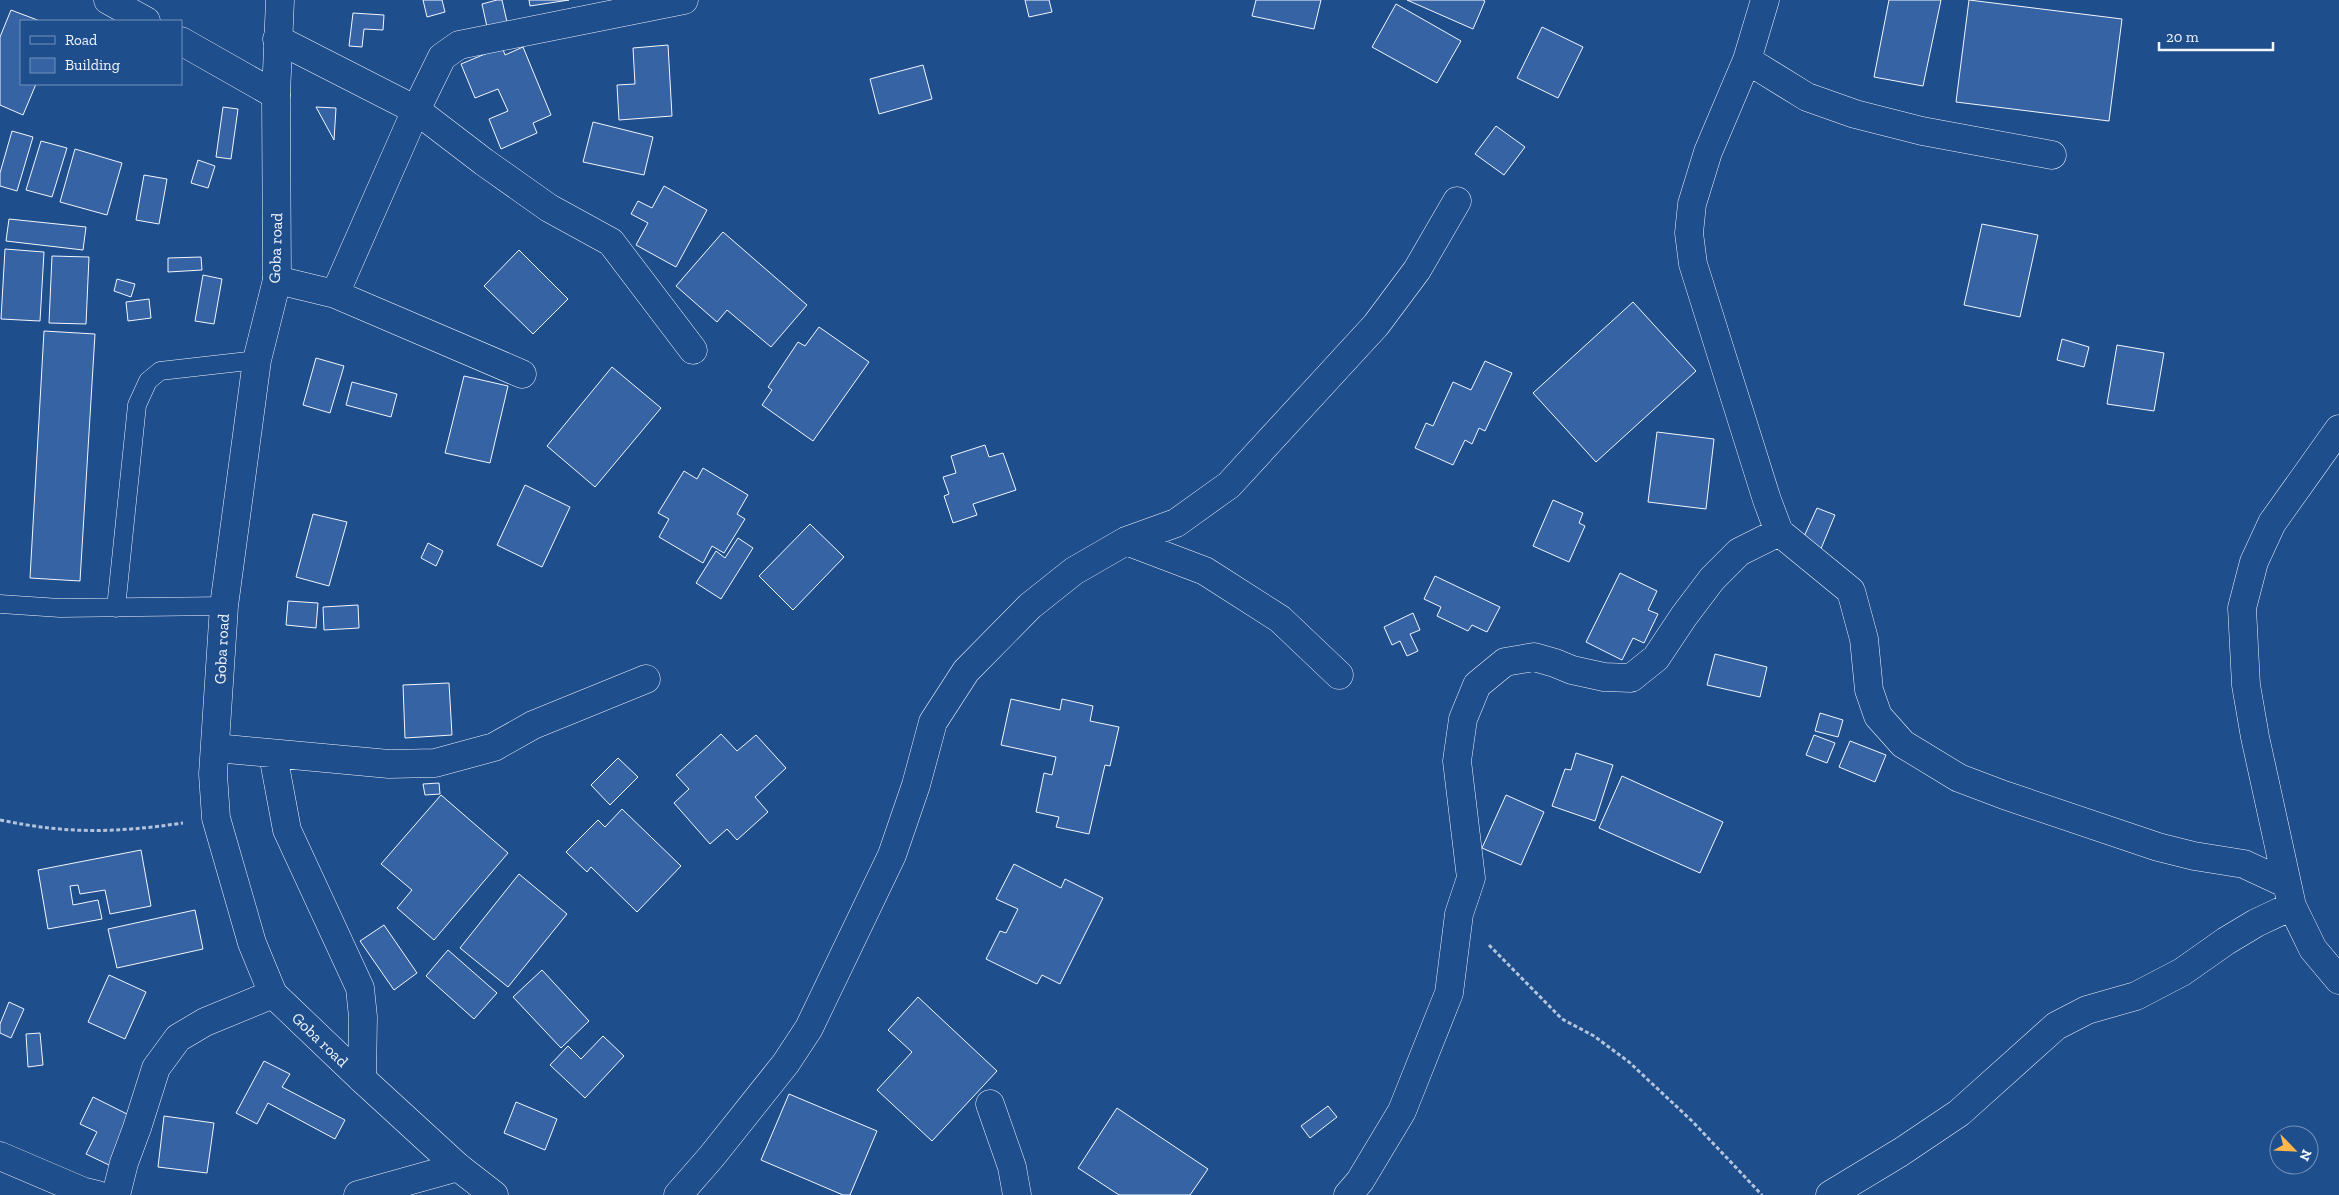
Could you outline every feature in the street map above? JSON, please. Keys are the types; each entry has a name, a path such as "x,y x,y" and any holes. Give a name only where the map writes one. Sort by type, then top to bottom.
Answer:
{"street":[{"path":"108,0 144,20"},
{"name":"Goba road","path":"280,0 276,95 277,280 257,360 224,606 213,774 216,818 252,943 274,994 362,1079 458,1167 494,1195"},
{"path":"335,294 416,110 442,57 459,45 684,0"},
{"path":"1765,0 1747,60 1706,160 1692,204 1689,233 1693,264 1767,500 1779,532 1850,591 1864,638 1868,690 1878,716 1903,744 1960,778 2004,795 2158,847 2194,856 2244,864 2289,895"},
{"path":"278,38 416,110 484,162 549,208 611,242 693,350"},
{"path":"182,43 276,95"},
{"path":"1747,60 1807,97 1854,114 1922,131 2052,155"},
{"path":"678,1195 712,1156 786,1063 809,1028 892,855 916,784 933,722 966,671 1030,606 1074,571 1126,541 1176,523 1229,485 1376,325 1417,270 1456,201"},
{"path":"277,280 335,294 522,374"},
{"path":"2339,429 2272,523 2254,562 2242,608 2248,694 2255,737 2289,895 2313,949 2339,980"},
{"path":"1348,1195 1360,1181 1402,1111 1449,993 1459,914 1471,878 1457,761 1463,719 1477,685 1505,662 1534,658 1555,662 1572,670 1604,677 1631,678 1656,658 1712,579 1740,552 1779,532"},
{"path":"1126,541 1214,576 1280,619 1339,675"},
{"path":"216,748 389,764 435,763 494,747 533,724 646,679"},
{"path":"273,754 287,830 360,988 363,1017 362,1079"},
{"path":"1830,1195 1901,1152 1959,1113 2056,1026 2087,1010 2136,996 2182,972 2226,941 2256,924 2289,895"},
{"path":"116,1195 124,1163 138,1128 156,1068 178,1038 205,1022 274,994"},
{"path":"990,1104 1012,1167 1017,1195"},
{"path":"0,1156 82,1191 98,1195"},
{"path":"358,1195 458,1167"}],"lane":[{"path":"116,608 137,404 148,381 160,371 257,360"},
{"path":"0,604 116,608 224,606"}],"path":[{"path":"0,820 38,828 82,832 118,832 216,818"},
{"path":"1459,914 1562,1018 1594,1036 1628,1062 1692,1121 1762,1195"}],"building":[{"path":"423,0 442,0 445,12 427,17"},
{"path":"502,0 507,22 487,27 482,4"},
{"path":"529,0 569,0 530,6"},
{"path":"1025,0 1049,0 1052,12 1029,17"},
{"path":"1256,0 1321,0 1314,29 1252,16"},
{"path":"1407,0 1483,0 1485,1 1473,29"},
{"path":"1889,0 1941,0 1923,86 1874,77"},
{"path":"1969,0 2122,19 2109,121 1956,102"},
{"path":"1396,4 1461,41 1437,83 1372,47"},
{"path":"11,10 37,20 20,20 20,85 36,85 23,115 0,105 0,37"},
{"path":"353,13 384,15 383,30 364,29 362,47 349,46"},
{"path":"1542,27 1583,47 1558,98 1517,78"},
{"path":"668,45 672,116 619,120 617,85 635,84 633,48"},
{"path":"502,47 505,55 523,47 551,115 533,123 537,133 501,149 489,119 508,111 498,89 475,98 461,64"},
{"path":"923,65 932,99 879,114 870,79"},
{"path":"223,107 238,109 231,159 216,157"},
{"path":"316,107 336,108 334,140"},
{"path":"593,122 653,137 644,175 583,162"},
{"path":"1496,126 1525,147 1504,175 1475,154"},
{"path":"12,131 33,137 17,191 0,186 0,173"},
{"path":"41,141 67,148 52,197 26,190"},
{"path":"75,149 122,163 107,215 60,202"},
{"path":"198,160 215,166 208,188 191,183"},
{"path":"144,175 167,179 159,224 136,220"},
{"path":"664,186 707,210 676,267 636,245 648,223 631,214 638,201 652,208"},
{"path":"9,219 86,227 83,250 6,241"},
{"path":"1982,224 2038,235 2020,317 1964,305"},
{"path":"723,232 807,305 771,347 727,310 717,322 676,286"},
{"path":"5,249 44,252 40,321 1,319"},
{"path":"519,250 568,299 533,334 484,286"},
{"path":"52,256 89,257 86,324 49,323"},
{"path":"201,257 202,270 168,272 168,258"},
{"path":"203,275 222,279 214,324 195,321"},
{"path":"117,279 135,284 131,297 114,291"},
{"path":"149,299 151,318 128,321 126,302"},
{"path":"1633,302 1696,371 1596,462 1533,393"},
{"path":"819,327 869,362 813,441 762,405 772,390 768,387 798,342 805,346"},
{"path":"44,331 95,334 80,581 30,578"},
{"path":"2062,339 2089,347 2084,367 2057,360"},
{"path":"2117,345 2164,353 2154,411 2107,404"},
{"path":"316,358 344,366 330,413 303,405"},
{"path":"1485,361 1512,373 1485,431 1479,428 1472,444 1465,440 1453,465 1415,448 1426,423 1433,426 1453,382 1471,390"},
{"path":"612,367 661,408 595,487 547,446"},
{"path":"464,376 508,386 490,463 445,453"},
{"path":"352,382 397,394 391,417 346,405"},
{"path":"1657,432 1714,439 1706,509 1648,502"},
{"path":"985,445 989,457 1003,453 1016,490 973,504 977,515 953,523 944,496 949,494 943,477 956,473 951,456"},
{"path":"703,468 748,495 737,514 745,519 724,553 712,546 703,563 659,537 669,519 658,513 684,471 697,479"},
{"path":"525,485 570,507 542,567 497,545"},
{"path":"1553,500 1583,513 1579,523 1585,526 1569,562 1533,546"},
{"path":"1817,508 1835,515 1820,551 1801,543"},
{"path":"313,514 347,522 329,586 296,577"},
{"path":"810,524 844,557 793,610 759,576"},
{"path":"738,538 753,548 721,599 696,583 716,551 725,558"},
{"path":"428,543 443,551 436,566 421,558"},
{"path":"1620,573 1657,591 1648,610 1658,614 1644,643 1633,638 1622,660 1586,642"},
{"path":"1435,576 1500,607 1487,632 1472,625 1468,631 1437,616 1441,607 1424,599"},
{"path":"288,601 318,603 316,628 286,625"},
{"path":"358,605 359,628 324,630 323,607"},
{"path":"1413,613 1420,630 1410,634 1418,651 1407,656 1400,641 1392,645 1384,627"},
{"path":"1715,654 1767,667 1760,697 1707,685"},
{"path":"449,683 452,735 405,738 403,685"},
{"path":"1011,699 1060,710 1062,699 1093,706 1090,721 1119,727 1110,766 1105,765 1089,834 1056,827 1059,817 1036,812 1044,773 1052,775 1056,757 1001,745"},
{"path":"1820,713 1843,720 1838,737 1815,731"},
{"path":"721,734 737,751 756,735 786,768 755,797 768,812 737,840 727,829 710,844 674,803 689,789 676,775"},
{"path":"1814,735 1835,743 1827,763 1806,755"},
{"path":"1850,741 1886,755 1875,782 1839,767"},
{"path":"1576,753 1613,765 1595,821 1552,806 1565,769 1571,770"},
{"path":"618,758 638,777 610,805 591,785"},
{"path":"1622,776 1723,822 1700,873 1599,828"},
{"path":"439,783 440,794 425,795 423,784"},
{"path":"441,795 508,853 434,940 397,908 412,890 381,864"},
{"path":"1506,795 1544,812 1521,865 1482,848"},
{"path":"622,809 681,866 637,912 591,867 587,872 566,852 598,820 605,827"},
{"path":"141,850 151,906 110,914 105,890 80,894 78,885 70,886 73,905 98,900 102,919 48,929 38,870"},
{"path":"1014,864 1061,888 1065,879 1103,898 1060,984 1042,975 1037,984 986,959 1000,931 1006,933 1018,909 996,899"},
{"path":"519,874 567,914 508,987 460,948"},
{"path":"195,910 203,949 117,968 108,929"},
{"path":"384,925 417,973 394,990 360,941"},
{"path":"448,950 497,993 474,1019 426,976"},
{"path":"542,970 589,1021 561,1048 513,997"},
{"path":"109,975 146,992 125,1039 88,1022"},
{"path":"918,997 997,1071 932,1141 877,1090 912,1052 888,1030"},
{"path":"9,1002 24,1009 11,1038 0,1033 0,1024"},
{"path":"40,1033 43,1065 28,1067 26,1034"},
{"path":"603,1036 624,1056 585,1098 550,1065 568,1046 581,1059"},
{"path":"264,1061 290,1074 282,1087 345,1120 335,1139 268,1103 257,1124 236,1113"},
{"path":"789,1094 877,1131 850,1195 843,1195 761,1160"},
{"path":"93,1097 135,1118 111,1166 86,1154 97,1132 80,1124"},
{"path":"516,1102 557,1119 545,1150 504,1133"},
{"path":"1328,1106 1337,1117 1310,1138 1301,1126"},
{"path":"1117,1108 1208,1169 1190,1195 1119,1195 1078,1168"},
{"path":"164,1116 214,1123 207,1173 158,1167"}]}
